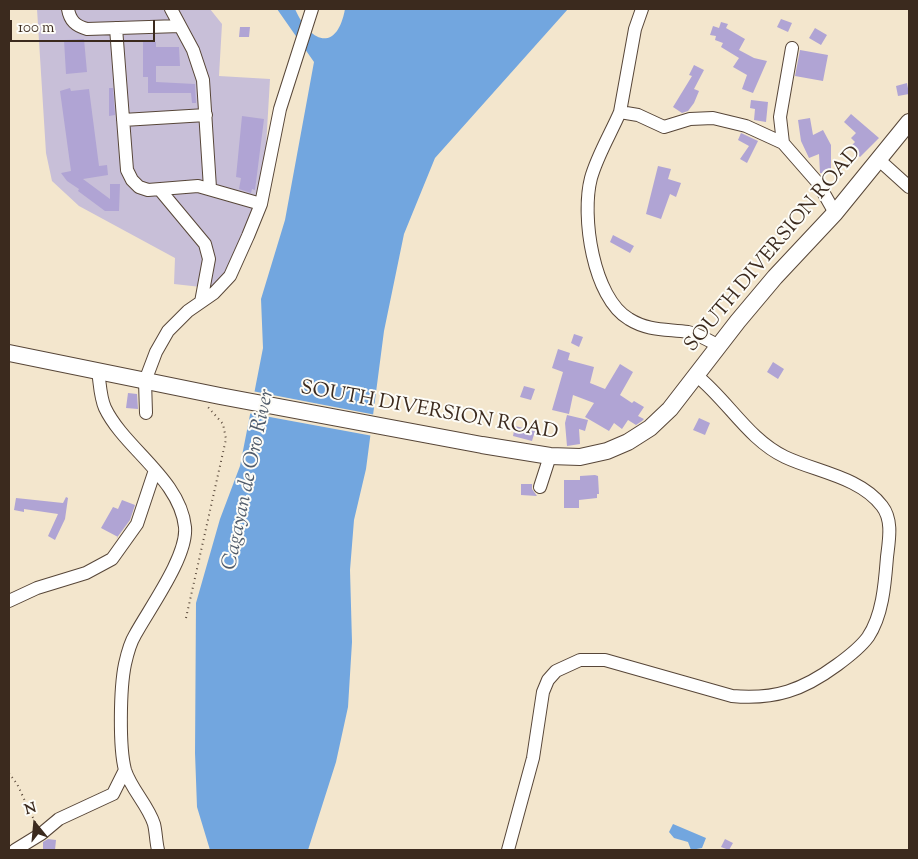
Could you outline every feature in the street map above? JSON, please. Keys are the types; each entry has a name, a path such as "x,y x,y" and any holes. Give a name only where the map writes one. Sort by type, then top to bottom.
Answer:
{"main road":[{"name":"SOUTH DIVERSION ROAD","path":"9,353 220,396 482,445 550,456 580,457 607,451 628,442 650,428 670,409 775,277 835,214 909,122"}],"street":[{"path":"68,9 72,21 79,27 87,29 180,26"},
{"path":"171,9 198,63 203,80 210,188"},
{"path":"146,413 146,381 156,352 168,330 188,311 214,293 230,276 261,204 280,108 312,9"},
{"path":"642,9 635,29 620,112 591,177 587,201 592,251 609,299 617,311 647,328 689,332 719,346"},
{"path":"116,28 127,170 132,180 139,187 160,190 188,186 210,188 261,204"},
{"path":"783,143 780,117 792,48"},
{"path":"620,112 638,115 664,127 690,119 713,118 746,126 783,143 818,183 835,214"},
{"path":"123,120 206,116"},
{"path":"878,159 909,187"},
{"path":"160,190 205,244 209,259 201,302"},
{"path":"98,371 104,408 155,470 176,503 184,524 186,537 162,590 134,636 125,665 121,716 125,770 154,823 158,850"},
{"path":"508,850 533,758 543,692 548,680 556,670 580,660 605,660 732,696 753,698 772,696 804,687 830,670 851,655 868,637 874,626 880,609 890,529 884,507 868,491 853,483 807,467 769,448 697,376"},
{"path":"540,487 550,456"},
{"path":"9,601 37,588 86,572 112,559 137,524 155,470"},
{"path":"15,850 41,834 59,819 113,794 125,770"}],"path":[{"path":"186,618 226,439 223,424 212,412"},
{"path":"9,773 17,784 41,834"}],"shaded area":[{"path":"37,9 210,9 222,24 219,76 270,79 266,147 254,212 219,289 174,284 175,258 79,206 52,181 46,153"}],"water":[{"name":"Cagayan de Oro River","path":"277,9 295,9 308,30 315,36 323,38 330,37 336,32 345,9 568,9 435,158 404,234 384,331 366,469 354,520 350,570 352,642 348,707 336,762 308,850 210,850 197,807 195,753 196,603 220,519 240,466 263,348 261,299 285,220 314,62"},
{"path":"673,824 706,838 702,848 691,850 688,842 674,838 669,832"}],"pier":[{"path":"252,391 376,415 373,436 248,413"}],"building":[{"path":"781,19 792,23 788,32 777,27"},
{"path":"721,22 728,24 726,28 745,39 739,50 754,58 767,61 753,93 742,89 747,75 733,67 739,58 721,47 723,43 715,40 716,36 710,35 713,26 719,28"},
{"path":"240,27 250,27 249,37 239,37"},
{"path":"815,28 827,35 821,45 809,38"},
{"path":"84,39 87,72 66,74 64,40"},
{"path":"143,42 156,42 156,47 179,47 180,66 156,66 156,82 195,84 196,103 192,103 191,93 148,93 148,77 143,77"},
{"path":"800,50 828,55 823,81 795,76"},
{"path":"694,65 704,70 694,89 699,91 688,111 682,113 673,107 692,76 689,75"},
{"path":"907,83 909,94 898,96 896,86"},
{"path":"70,88 71,91 89,89 99,166 107,165 108,175 83,179 110,199 110,184 120,184 119,211 105,211 78,191 79,189 67,181 61,173 71,171 60,91"},
{"path":"109,88 113,88 115,115 109,116"},
{"path":"751,100 768,102 766,122 754,120 755,109 750,108"},
{"path":"851,114 879,138 860,157 850,147 855,142 851,138 856,133 844,122"},
{"path":"242,116 264,119 255,190 252,189 251,193 239,189 241,178 236,177"},
{"path":"810,118 813,135 823,130 831,145 831,174 820,173 819,154 809,158 801,141 798,120"},
{"path":"741,133 758,141 747,163 740,159 749,146 738,140"},
{"path":"658,166 671,169 668,179 681,183 676,197 670,194 661,219 646,214"},
{"path":"613,235 634,246 630,253 610,242"},
{"path":"574,334 583,337 579,347 571,343"},
{"path":"558,349 570,353 568,360 594,367 590,383 605,389 620,364 633,372 620,395 632,403 634,401 644,407 638,416 644,419 636,425 628,420 622,429 614,423 609,431 585,417 594,403 573,395 569,414 552,410 563,372 552,368"},
{"path":"773,362 784,369 778,379 767,372"},
{"path":"524,386 535,389 531,400 520,397"},
{"path":"128,393 137,394 138,409 126,408"},
{"path":"567,415 588,420 585,431 579,429 580,444 567,446 565,423"},
{"path":"699,418 710,423 705,435 693,430"},
{"path":"515,426 535,431 532,441 513,436"},
{"path":"580,476 598,476 599,494 597,494 597,498 579,500 579,508 564,508 564,480 580,480"},
{"path":"521,484 532,484 532,489 537,496 521,495"},
{"path":"66,497 68,498 65,519 55,540 48,536 58,514 24,509 24,512 14,510 16,498 63,503"},
{"path":"122,500 135,505 130,520 118,537 101,528 113,507 118,509"},
{"path":"48,839 56,840 55,850 43,850 43,842"},
{"path":"725,839 733,843 729,850 721,847"}]}
